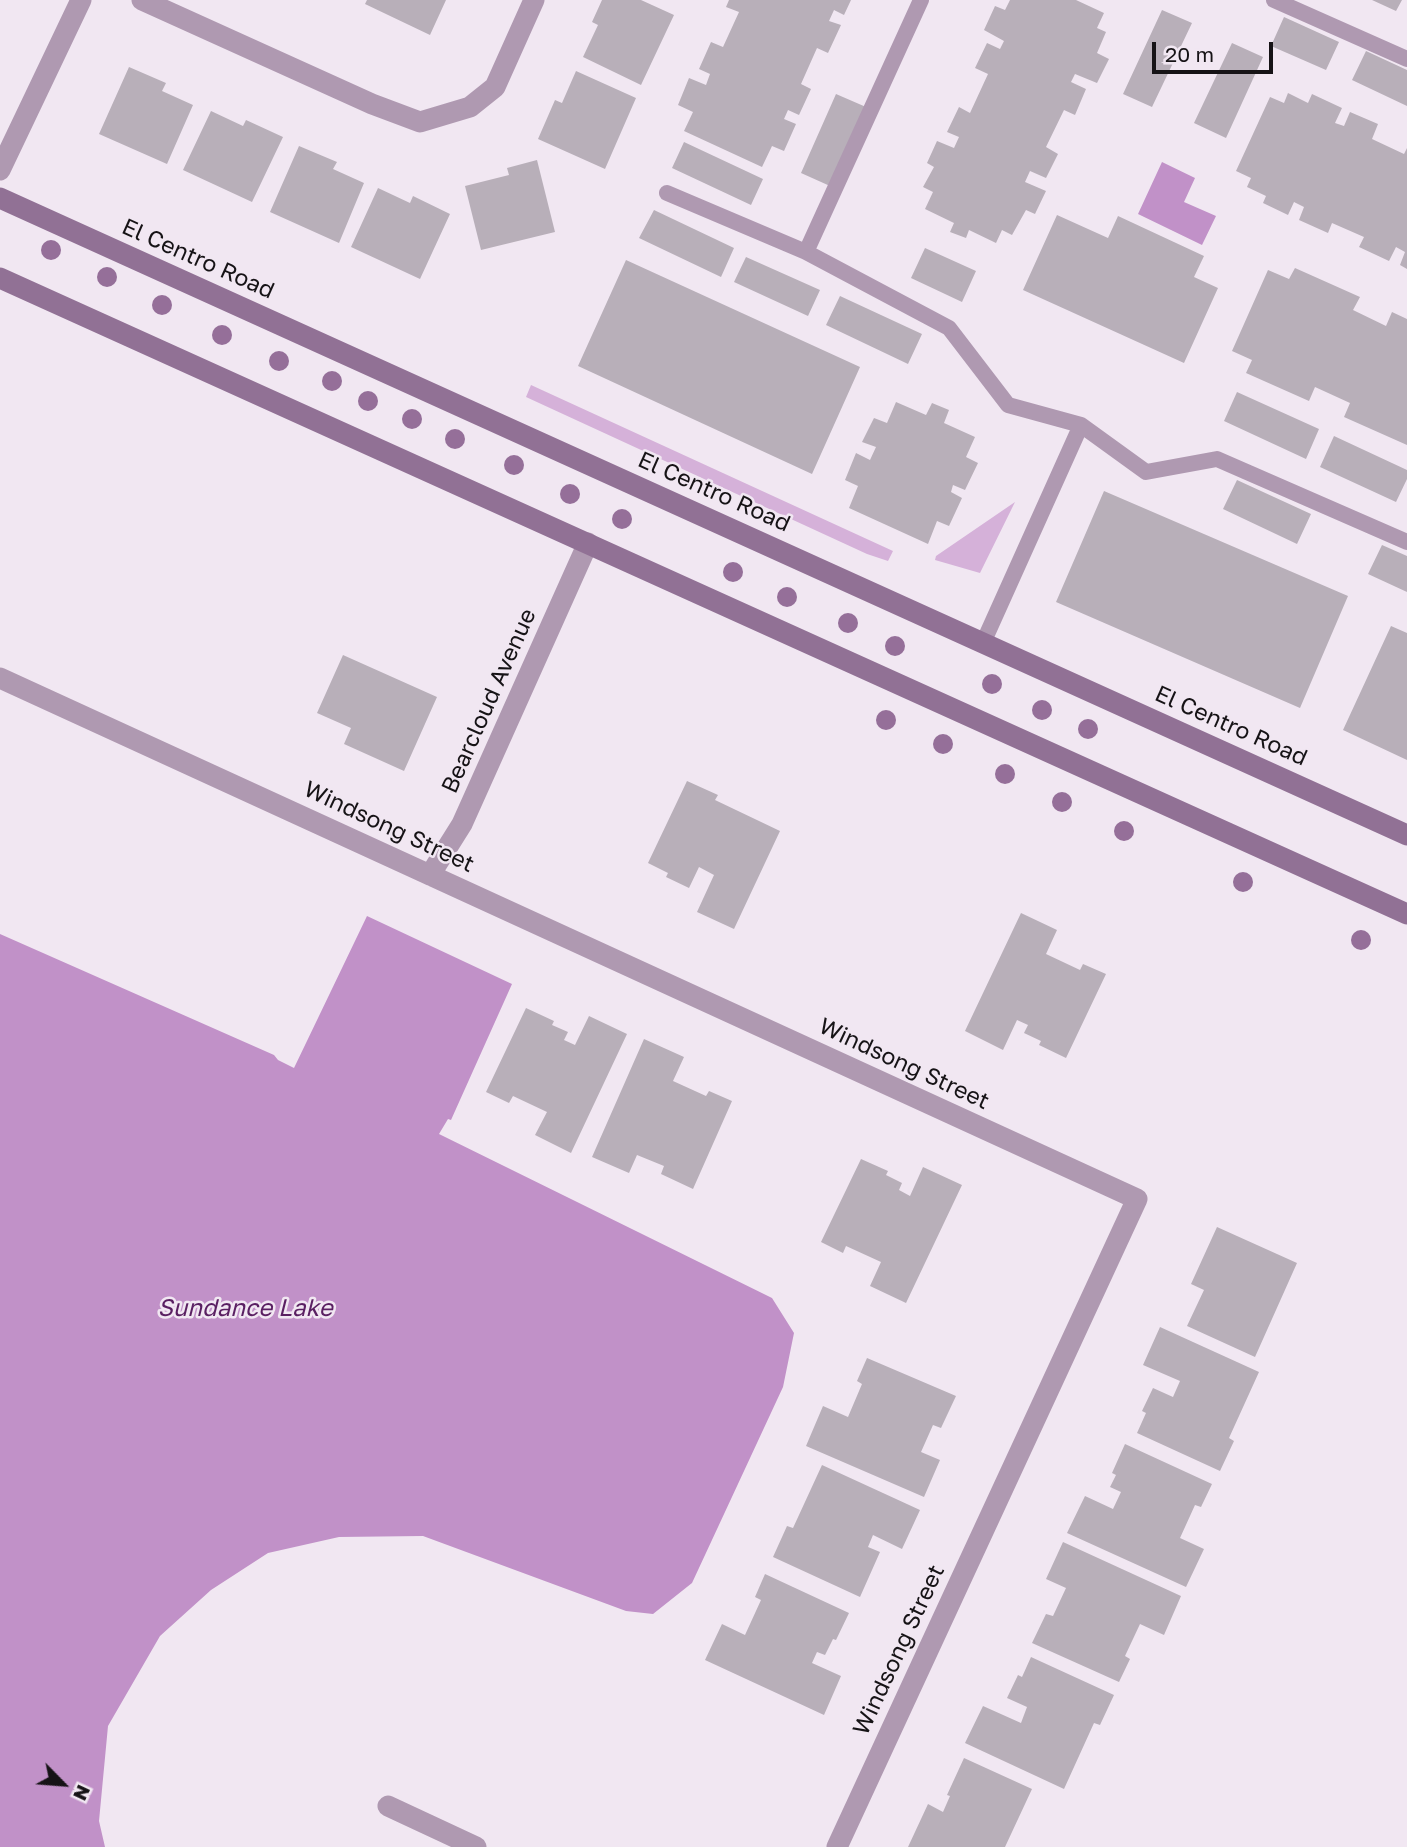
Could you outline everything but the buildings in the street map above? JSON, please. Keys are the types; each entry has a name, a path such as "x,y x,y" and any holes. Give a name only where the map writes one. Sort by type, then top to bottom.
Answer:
{"main road":[{"name":"El Centro Road","path":"0,198 1407,835"},
{"path":"0,278 1407,914"}],"street":[{"path":"0,170 81,0"},
{"path":"142,0 372,104 420,122 470,107 495,87 534,0"},
{"name":"Bearcloud Avenue","path":"430,875 462,824 588,544"},
{"name":"Windsong Street","path":"0,678 1137,1199 836,1847"},
{"path":"388,1806 476,1847"}],"lane":[{"path":"806,253 921,0"},
{"path":"1274,0 1407,60"},
{"path":"667,193 806,253 949,328 1008,405 1081,425 1146,472 1217,459 1407,542"},
{"path":"983,643 1081,425"}],"shaded area":[{"path":"531,385 893,551 888,561 867,554 526,397"},
{"path":"1015,502 980,573 935,560 936,556"}],"water":[{"path":"1162,162 1195,178 1184,202 1216,216 1202,245 1138,214"},
{"name":"Sundance Lake","path":"367,916 512,984 451,1120 448,1119 439,1134 772,1298 794,1333 783,1387 692,1583 653,1614 626,1611 423,1536 339,1537 268,1553 211,1590 160,1636 108,1726 99,1821 105,1847 0,1847 0,934 274,1055 294,1068"}]}
